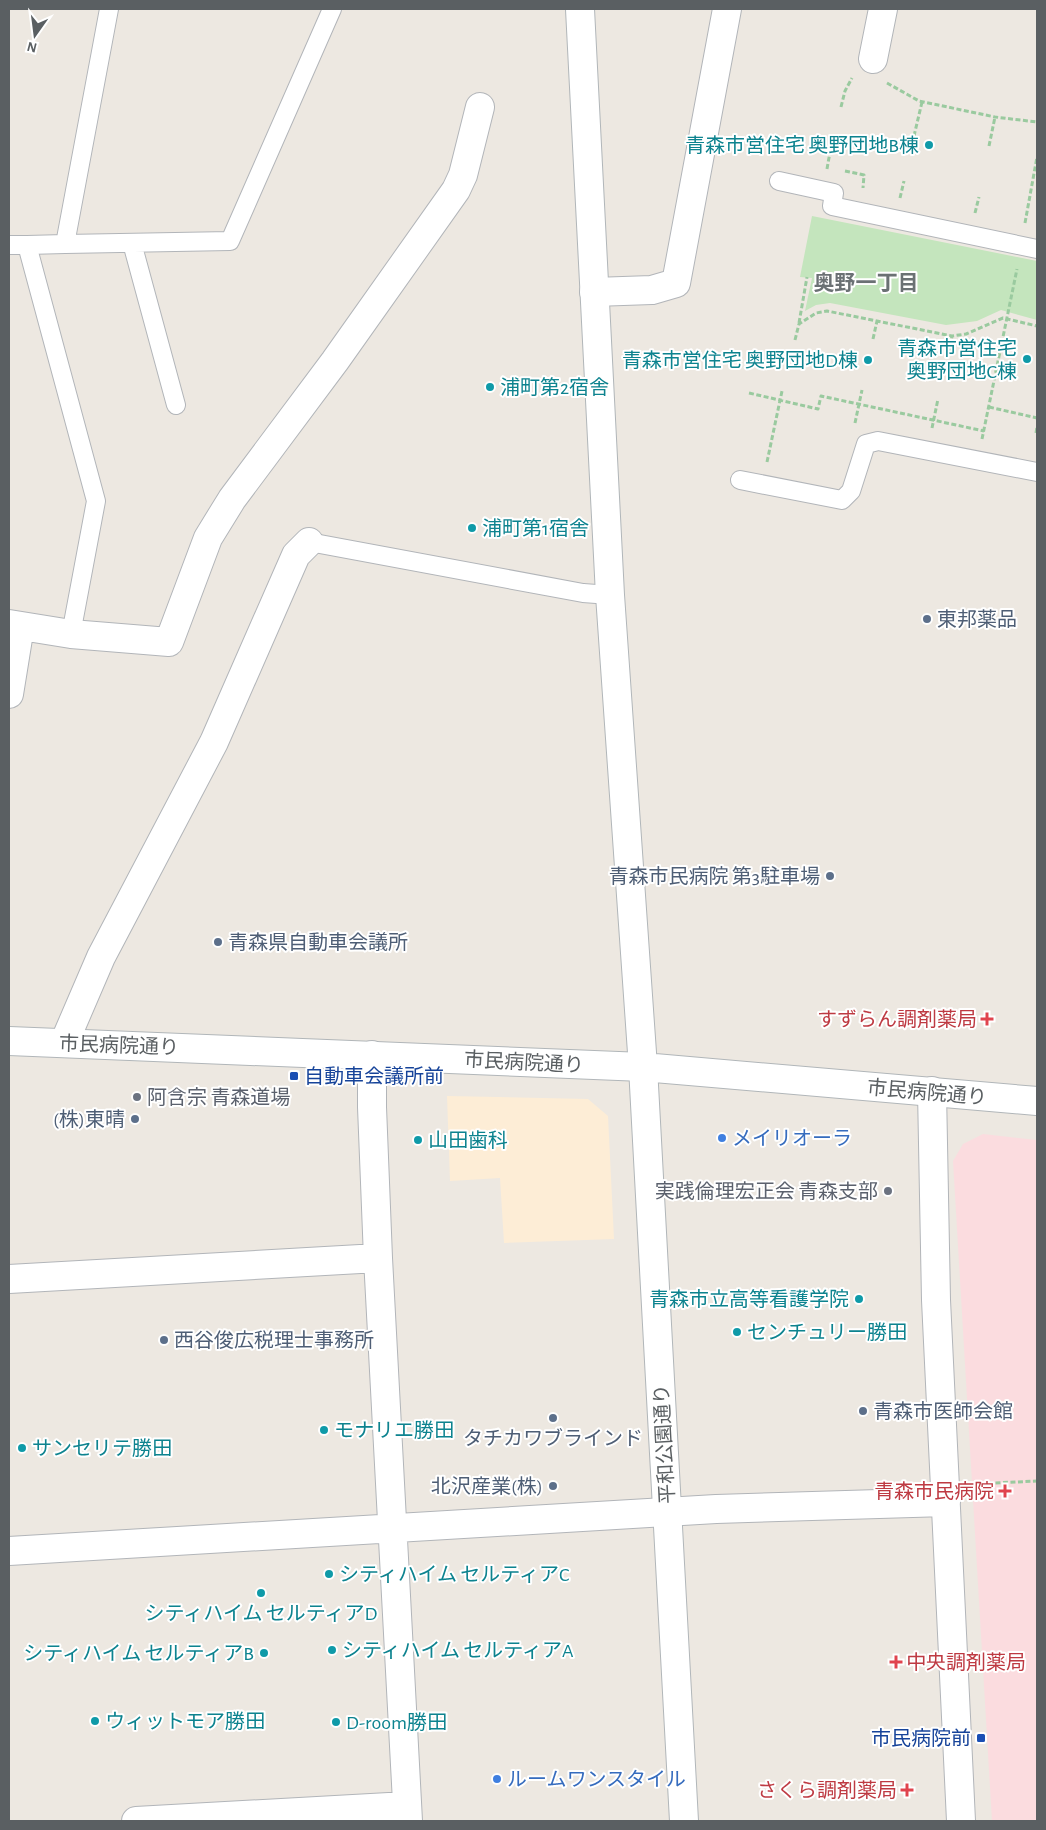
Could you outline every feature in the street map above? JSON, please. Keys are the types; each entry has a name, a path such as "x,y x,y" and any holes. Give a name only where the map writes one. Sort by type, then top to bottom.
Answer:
{"street":[{"name":"平和公園通り","path":"580,9 610,596 642,1067 684,1821"},
{"path":"594,292 652,290 676,283 727,9"},
{"path":"869,72 883,9"},
{"path":"9,694 15,625 71,634 169,642 208,538 232,499 335,361 456,190 463,175 480,107"},
{"path":"64,1043 101,957 214,742 296,555 309,542"},
{"name":"市民病院通り","path":"9,1040 642,1067 1037,1100"},
{"path":"136,1821 407,1813 378,1258 372,1107 372,1055"},
{"path":"932,1091 936,1300 961,1821"},
{"path":"9,1279 378,1258"},
{"path":"9,1550 393,1530 668,1513 946,1502"}],"lane":[{"path":"65,244 110,9"},
{"path":"9,245 230,240 332,9"},
{"path":"779,181 834,193 832,206 1029,247"},
{"path":"132,243 176,405"},
{"path":"27,245 96,501 71,634"},
{"path":"740,480 842,500 851,492 866,444 878,441 1037,472"},
{"path":"309,542 583,593 610,596"}],"path":[{"path":"841,107 850,79 869,72 922,102 995,117 1037,122"},
{"path":"914,136 922,102"},
{"path":"989,146 995,117"},
{"path":"827,168 830,152"},
{"path":"978,460 1007,318 1029,247 1026,221 1037,157"},
{"path":"819,166 864,175 861,188 871,190"},
{"path":"900,196 904,181"},
{"path":"891,194 910,198"},
{"path":"976,211 979,196"},
{"path":"966,209 984,213"},
{"path":"1017,220 1031,222"},
{"path":"794,340 807,277"},
{"path":"798,324 816,313 827,311 952,336 966,334 1007,318 1037,326"},
{"path":"873,339 877,321"},
{"path":"949,352 952,336"},
{"path":"762,485 782,391"},
{"path":"749,394 818,408 821,396 984,431"},
{"path":"989,407 1037,418"},
{"path":"1036,433 1037,427"},
{"path":"967,1484 1037,1481"}],"shaded area":[{"path":"447,1096 588,1099 608,1116 614,1239 504,1243 500,1178 450,1181"},
{"name":"青森市民病院","path":"983,1134 1037,1140 1037,1821 992,1821 953,1161 963,1144"}],"green space":[{"path":"812,216 1037,261 1037,320 1001,310 977,321 946,325 830,303 816,305 805,311 812,278 800,277"}],"place":[{"name":"青森市営住宅 奥野団地B棟","path":"929,145"},
{"name":"青森市営住宅 奥野団地C棟","path":"1027,359"},
{"name":"青森市営住宅 奥野団地D棟","path":"868,360"},
{"name":"浦町第2宿舎","path":"490,387"},
{"name":"浦町第1宿舎","path":"472,528"},
{"name":"東邦薬品","path":"927,619"},
{"name":"青森市民病院 第3駐車場","path":"830,876"},
{"name":"青森県自動車会議所","path":"218,942"},
{"name":"すずらん調剤薬局","path":"987,1019"},
{"name":"自動車会議所前","path":"294,1076"},
{"name":"阿含宗 青森道場","path":"137,1097"},
{"name":"(株)東晴","path":"135,1119"},
{"name":"メイリオーラ","path":"722,1138"},
{"name":"山田歯科","path":"418,1140"},
{"name":"実践倫理宏正会 青森支部","path":"888,1191"},
{"name":"青森市立高等看護学院","path":"859,1299"},
{"name":"センチュリー勝田","path":"737,1332"},
{"name":"西谷俊広税理士事務所","path":"164,1340"},
{"name":"青森市医師会館","path":"863,1411"},
{"name":"タチカワブラインド","path":"553,1418"},
{"name":"モナリエ勝田","path":"324,1430"},
{"name":"サンセリテ勝田","path":"22,1448"},
{"name":"北沢産業(株)","path":"553,1486"},
{"name":"青森市民病院","path":"1005,1491"},
{"name":"シティハイム セルティアC","path":"329,1574"},
{"name":"シティハイム セルティアD","path":"261,1593"},
{"name":"シティハイム セルティアA","path":"332,1650"},
{"name":"シティハイム セルティアB","path":"264,1653"},
{"name":"中央調剤薬局","path":"896,1662"},
{"name":"ウィットモア勝田","path":"95,1721"},
{"name":"D-room勝田","path":"336,1722"},
{"name":"市民病院前","path":"981,1738"},
{"name":"ルームワンスタイル","path":"497,1779"},
{"name":"さくら調剤薬局","path":"907,1790"}],"district":[{"name":"奥野一丁目","path":"866,283"}]}
